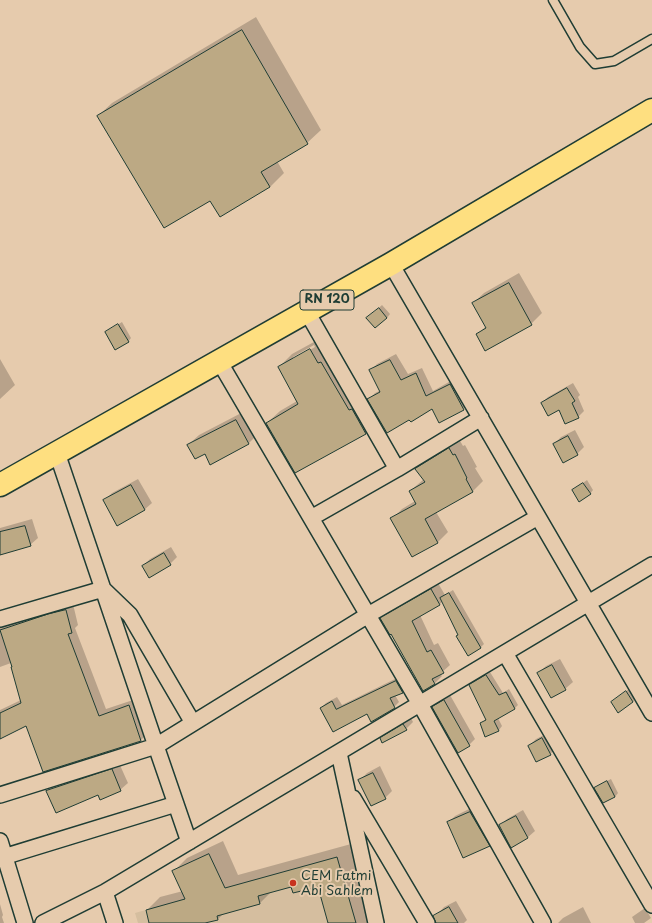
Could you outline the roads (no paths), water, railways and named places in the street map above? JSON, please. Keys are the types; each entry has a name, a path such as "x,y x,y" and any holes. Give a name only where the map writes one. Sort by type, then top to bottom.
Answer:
{"main road":[{"name":"RN 120","path":"0,485 391,264 652,110"}],"street":[{"path":"391,264 652,712"},
{"path":"307,312 397,470"},
{"path":"220,361 420,704 543,923"},
{"path":"311,518 397,470 481,418"},
{"path":"57,453 189,842"},
{"path":"0,795 156,746 368,615 538,517"},
{"path":"43,923 105,892 340,753 652,565"},
{"path":"0,619 103,589"},
{"path":"103,589 130,615 193,723"},
{"path":"505,653 652,905"},
{"path":"340,753 376,923"},
{"path":"346,786 427,923"},
{"path":"2,858 176,804"},
{"path":"0,841 2,858 25,923"},
{"path":"105,892 115,923"}],"lane":[{"path":"553,0 580,47 596,64 614,61 652,39"}],"place":[{"name":"CEM Fatmi Abi Sahlem","path":"293,883"}]}
